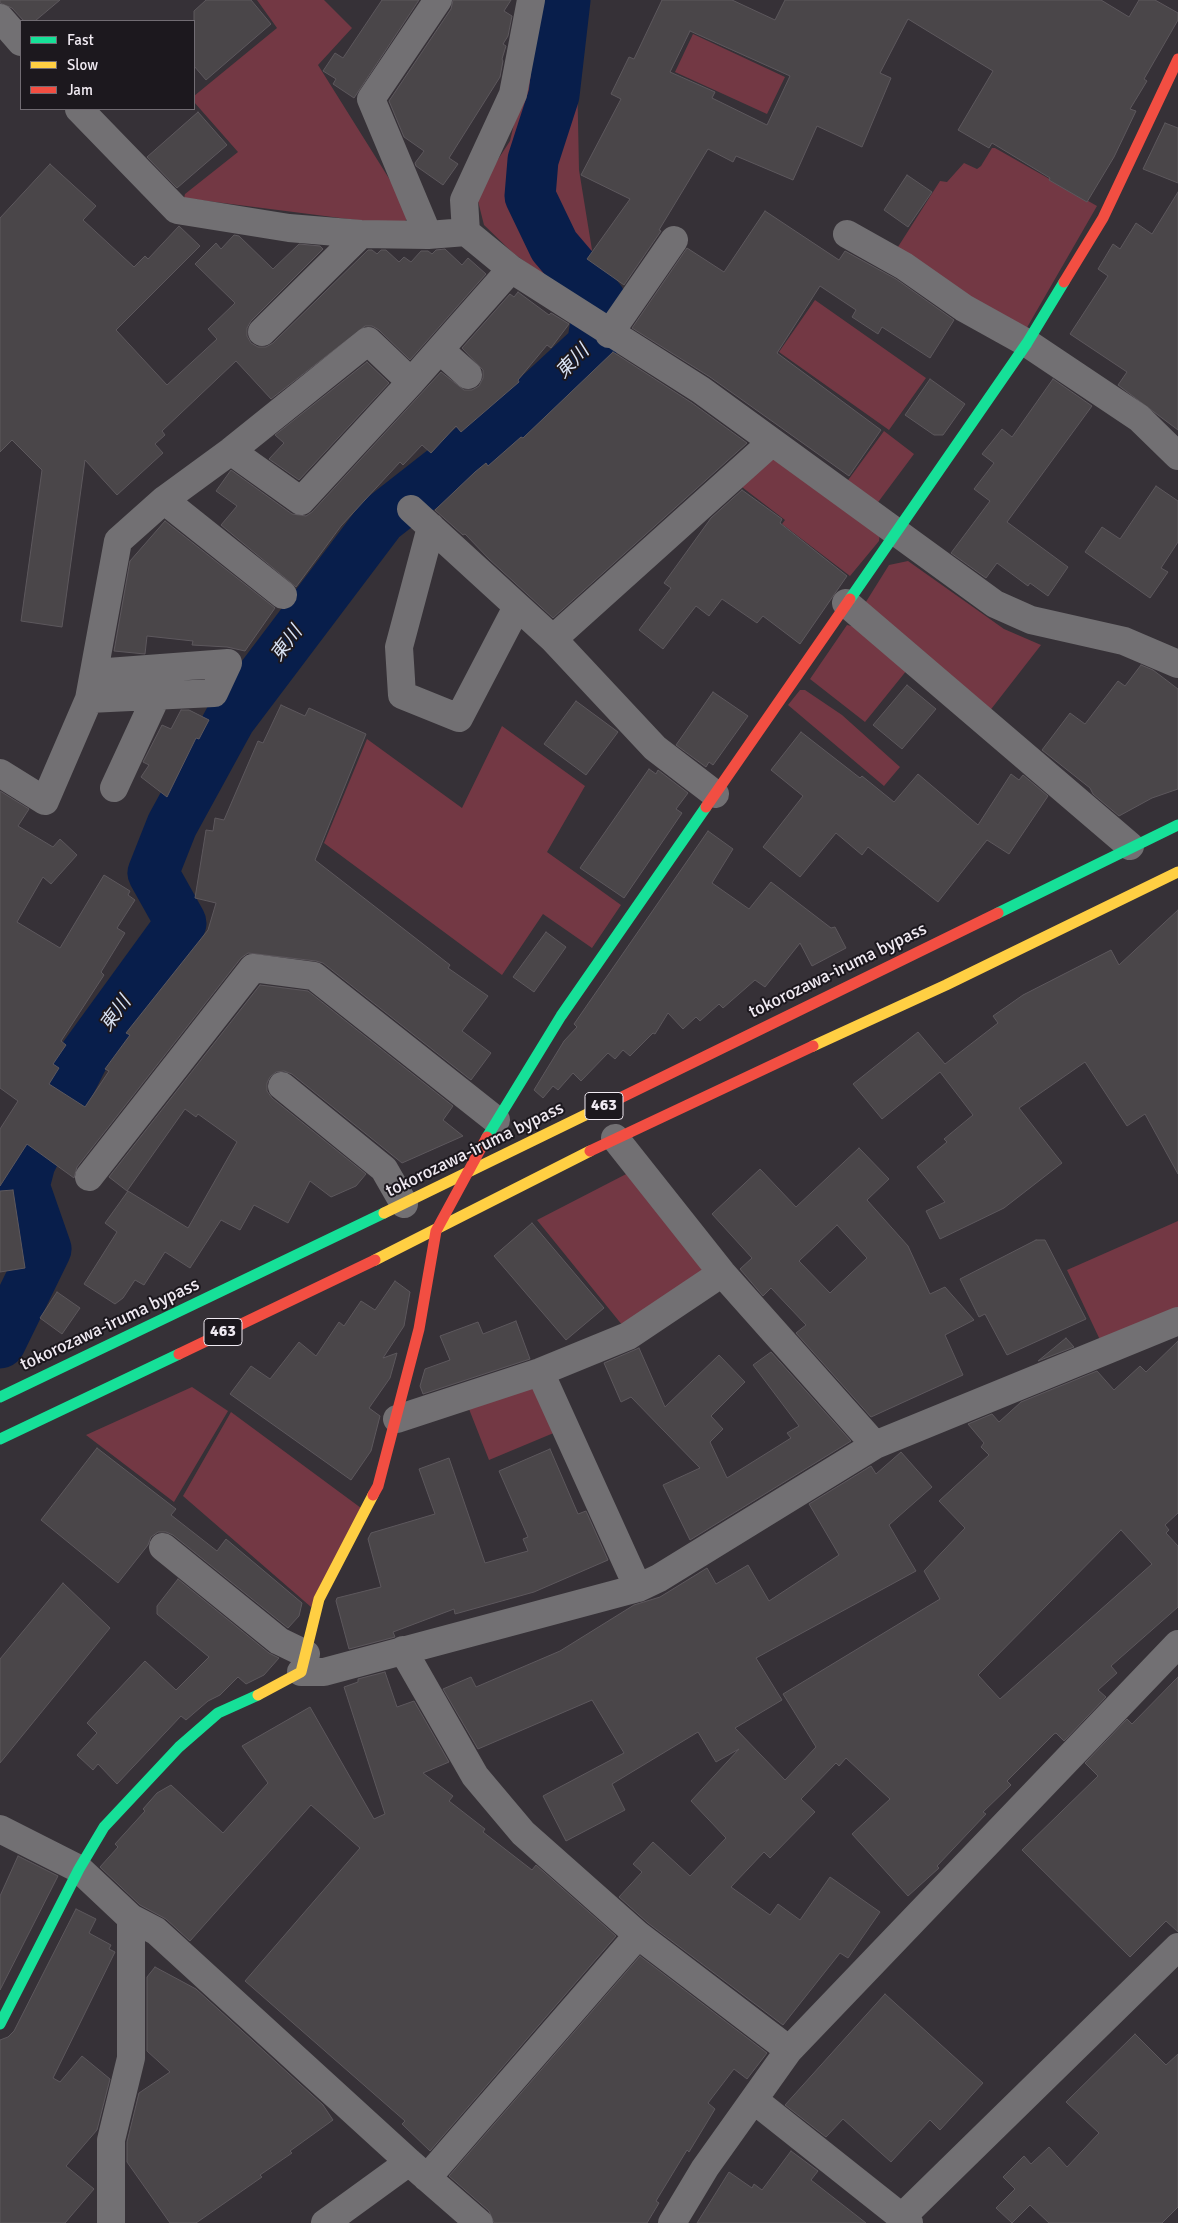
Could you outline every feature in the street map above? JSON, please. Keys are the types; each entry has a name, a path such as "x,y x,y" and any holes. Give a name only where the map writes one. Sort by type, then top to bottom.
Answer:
{"main road":[{"path":"0,2024 79,1869 104,1826 179,1748 218,1714 268,1691 303,1663 319,1600 378,1486 397,1420 419,1329 436,1230 466,1174 496,1120 561,1016 846,603 898,533 1027,344 1103,218 1178,59"},
{"name":"tokorozawa-iruma bypass","path":"0,1397 466,1174 1130,846 1178,825"},
{"name":"463","path":"5,1437 436,1230 615,1138 946,985 1178,872"}],"street":[{"path":"428,236 371,99 438,0"},
{"path":"466,232 464,200 513,94 531,0"},
{"path":"0,18 20,41"},
{"path":"80,110 177,210 289,228 361,234 428,236 466,232 511,269 700,390 996,604 1031,620 1124,642 1178,664"},
{"path":"262,332 361,234"},
{"path":"847,234 904,266 964,308 1027,344 1139,418 1178,456"},
{"path":"598,326 674,240"},
{"path":"232,452 301,500 411,382 511,269"},
{"path":"0,773 45,801 92,686 118,542 164,500 232,452 368,341 411,382"},
{"path":"440,350 468,375"},
{"path":"553,639 772,442"},
{"path":"164,500 283,595"},
{"path":"411,509 553,639 655,748 715,794"},
{"path":"431,527 399,647 402,695 459,718 517,607"},
{"path":"846,603 1130,846"},
{"path":"228,663 214,693 157,695 92,686 228,663"},
{"path":"114,788 157,695"},
{"path":"89,1177 253,968 314,976 496,1120"},
{"path":"282,1086 384,1169 404,1204"},
{"path":"615,1138 722,1273 875,1445"},
{"path":"397,1420 540,1372 628,1336 722,1273"},
{"path":"163,1547 279,1641 303,1663 324,1672 638,1588 659,1578 875,1445 1178,1321"},
{"path":"540,1372 638,1588"},
{"path":"672,2223 705,2168 789,2050 1176,1649"},
{"path":"403,1650 475,1776 523,1833 638,1935 789,2050"},
{"path":"0,1829 79,1869 131,1918 156,1931 418,2170 479,2223"},
{"path":"112,2223 111,2140 131,2058 131,1918"},
{"path":"324,2223 418,2170 638,1935"},
{"path":"754,2100 905,2220 1178,1948"}],"shaded area":[{"path":"257,0 324,0 352,28 318,65 410,212 403,226 184,198 185,194 238,152 195,103 195,95 277,28"},
{"path":"543,0 588,0 577,72 579,170 592,250 561,288 513,253 484,225 476,193 510,141"},
{"path":"693,34 785,77 767,114 675,72"},
{"path":"992,148 1097,206 1025,331 896,250 940,181 947,182 964,163 977,169 981,166"},
{"path":"815,300 926,378 889,430 779,352"},
{"path":"884,431 914,454 876,505 846,483"},
{"path":"766,458 782,458 880,531 879,541 850,576 782,524 785,520 738,484"},
{"path":"908,561 1004,629 1041,645 985,717 864,605 889,565"},
{"path":"847,625 856,627 907,670 865,722 810,679"},
{"path":"800,690 805,690 842,715 900,767 884,786 788,705"},
{"path":"502,726 585,786 547,852 621,905 592,948 543,914 502,975 324,843 367,739 462,808"},
{"path":"634,1170 713,1269 627,1331 537,1220"},
{"path":"1178,1221 1178,1312 1101,1342 1067,1270"},
{"path":"537,1385 556,1432 489,1460 469,1409"},
{"path":"192,1387 228,1411 174,1502 86,1435"},
{"path":"231,1412 361,1508 311,1607 183,1496"}],"building":[{"path":"0,0 60,0 36,20 23,20 12,8 0,3"},
{"path":"206,0 251,0 271,24 206,80 195,67 194,11"},
{"path":"382,0 419,0 354,98 333,84 336,79 323,71 335,53 343,58"},
{"path":"453,0 511,0 504,11 512,16 508,36 503,44 506,46 500,77 449,158 458,164 443,185 416,166 415,163 424,151 404,137 389,101 451,9"},
{"path":"662,0 732,0 775,20 785,0 1101,0 1129,17 1139,0 1155,0 1178,13 1178,20 1144,79 1147,81 1130,109 1136,111 1114,157 1087,202 992,143 989,148 958,130 993,71 908,19 880,73 891,78 862,147 817,126 793,180 736,156 733,162 708,149 659,230 661,231 624,285 587,259 630,199 581,175 621,99 611,94 629,57 634,59","holes":["690,31 790,76 767,125 712,98 715,92 670,72"]},
{"path":"198,112 227,145 177,188 147,157"},
{"path":"1165,123 1178,128 1178,183 1143,169"},
{"path":"50,164 96,206 83,220 134,267 145,256 148,259 179,226 200,246 116,330 167,385 217,339 208,329 235,303 195,264 216,243 221,249 234,235 239,236 273,269 299,244 320,246 323,249 251,321 247,328 247,336 251,343 258,347 266,347 273,343 368,250 372,250 377,254 381,250 386,250 399,262 404,257 411,262 421,251 428,251 432,254 436,250 445,249 462,265 468,258 486,274 410,360 379,330 372,326 365,326 271,399 236,361 162,431 165,435 155,444 163,453 117,495 85,460 62,627 21,621 42,470 12,440 0,452 0,218"},
{"path":"907,175 932,192 908,227 884,210"},
{"path":"1178,192 1178,430 1118,385 1127,372 1070,334 1108,276 1098,269 1113,244 1120,249 1136,223 1152,234"},
{"path":"765,211 839,260 845,251 896,279 954,320 930,358 882,327 878,334 852,317 856,310 820,286 777,353 881,430 849,476 710,377 632,328 687,248 724,272"},
{"path":"518,292 549,315 551,313 569,324 551,348 547,345 518,380 519,382 461,432 456,426 431,453 422,445 403,465 400,462 341,526 296,587 221,525 237,506 216,491 231,470 292,514 306,516 312,512 441,372 464,390 472,390 479,386 483,378 483,370 462,348 510,294 514,297"},
{"path":"613,352 692,403 747,443 553,618 489,559 465,534 463,535 435,510 486,463 488,466 521,437 523,438"},
{"path":"367,362 389,383 299,480 269,459 284,443 275,435"},
{"path":"930,379 965,404 943,435 934,435 905,415"},
{"path":"1053,379 1092,406 1007,522 1068,567 1048,596 1030,583 1028,586 997,563 986,578 951,553 990,501 974,489 994,463 982,454 1002,429 1012,437"},
{"path":"1156,486 1178,501 1178,542 1161,568 1168,572 1150,598 1085,552 1102,527 1120,539"},
{"path":"742,490 782,519 780,523 847,576 800,644 763,616 757,623 722,599 709,616 696,606 663,649 639,630 671,588 664,583 711,518"},
{"path":"165,521 275,608 245,651 227,647 192,645 193,641 147,636 145,654 114,651 130,561"},
{"path":"1141,665 1153,670 1178,689 1178,789 1152,798 1119,816 1093,794 1090,788 1042,750 1070,713 1085,724 1118,681 1125,686"},
{"path":"907,685 936,709 902,749 873,725"},
{"path":"713,692 748,716 713,765 709,762 706,767 676,745"},
{"path":"576,701 618,732 586,775 544,744"},
{"path":"281,705 305,716 309,708 366,734 315,860 450,965 448,968 488,996 462,1031 491,1053 471,1080 323,963 248,953 241,958 77,1167 74,1178 27,1144 0,1186 0,1129 18,1101 0,1088 0,791 29,809 18,826 53,847 60,839 77,855 51,884 43,877 17,922 60,948 104,875 130,891 128,895 135,900 117,928 125,933 101,972 104,975 61,1041 66,1045 53,1064 59,1068 49,1084 85,1107 109,1071 105,1069 130,1035 126,1033 208,930 216,903 195,898 206,830 213,831 215,818 224,820 258,741 263,743"},
{"path":"181,710 189,710 209,720 199,739 196,738 167,797 141,777 149,765 143,762 162,725 171,729"},
{"path":"801,732 860,778 862,776 894,802 918,774 978,825 1011,774 1019,780 1023,775 1048,796 1009,854 987,840 938,902 868,847 862,855 836,833 800,877 763,847 803,796 771,770"},
{"path":"649,769 656,774 658,770 688,793 676,809 682,813 624,898 580,868"},
{"path":"708,831 733,849 712,883 749,909 771,882 831,928 835,927 846,948 812,966 800,943 765,987 755,980 723,1008 719,1004 700,1021 696,1017 683,1029 668,1013 655,1034 653,1033 630,1056 623,1050 615,1059 608,1053 581,1081 573,1073 558,1090 553,1086 543,1098 534,1090 564,1041 577,1027 574,1024"},
{"path":"1178,910 1178,1174 1145,1114 1127,1126 1085,1062 1019,1108 1062,1163 1004,1208 940,1239 926,1211 945,1202 917,1167 947,1142 944,1139 973,1115 940,1072 882,1119 853,1084 918,1032 945,1064 998,1023 993,1016 1023,995 1111,950 1119,965"},
{"path":"546,932 566,947 534,992 513,977"},
{"path":"260,985 308,991 453,1106 443,1120 463,1136 402,1163 292,1074 284,1071 276,1072 267,1083 267,1091 272,1098 366,1174 356,1186 331,1197 310,1181 288,1223 254,1205 240,1230 221,1220 190,1268 165,1252 144,1285 135,1280 123,1298 115,1304 84,1284 117,1232 105,1223 128,1191 188,1228 237,1142 198,1114 196,1117 185,1109 127,1191 109,1177"},
{"path":"859,1148 889,1179 867,1200 908,1246 930,1294 945,1287 974,1320 945,1335 963,1375 871,1417 796,1333 806,1325 771,1288 763,1296 740,1269 752,1258 712,1214 760,1169 796,1207","holes":["837,1225 867,1258 830,1293 799,1261"]},
{"path":"13,1190 25,1268 0,1272 0,1191"},
{"path":"532,1223 604,1308 566,1340 494,1256"},
{"path":"1036,1240 1045,1240 1086,1319 1007,1355 985,1314 979,1317 960,1279"},
{"path":"395,1281 410,1292 404,1326 383,1358 397,1353 390,1378 369,1408 380,1416 371,1451 351,1480 230,1394 251,1366 270,1379 299,1342 316,1356 339,1322 344,1326 361,1301 375,1310"},
{"path":"57,1292 80,1308 62,1334 40,1318"},
{"path":"516,1321 530,1359 423,1394 420,1386 425,1369 450,1360 440,1336 478,1322 483,1334"},
{"path":"1066,1338 1074,1347 1038,1361"},
{"path":"1178,1341 1178,1513 1165,1525 1169,1530 1166,1533 1178,1546 1178,1607 1111,1666 1117,1673 1098,1690 1106,1697 1064,1741 1056,1733 1054,1734 1007,1781 1011,1785 983,1812 986,1814 937,1866 939,1868 908,1896 852,1834 890,1799 846,1758 839,1766 836,1763 801,1799 815,1812 770,1858 764,1852 731,1887 770,1915 778,1904 800,1920 830,1877 880,1912 848,1958 840,1953 783,2025 648,1923 619,1897 642,1872 633,1864 653,1842 690,1876 726,1838 691,1801 739,1749 716,1762 698,1732 612,1784 625,1810 566,1841 543,1796 624,1753 592,1700 478,1749 443,1689 471,1677 476,1687 560,1651 634,1605 660,1597 707,1568 716,1584 748,1565 769,1601 839,1555 809,1504 871,1466 876,1474 901,1452 932,1487 889,1525 916,1571 756,1658 782,1700 735,1728 785,1780 816,1747 783,1694 940,1599 924,1571 965,1528 939,1501 989,1455 981,1447 984,1443 968,1424 992,1414 999,1422 1021,1402 1097,1371 1114,1390 1140,1366 1146,1372","holes":["1121,1530 1152,1564 1000,1699 978,1675"]},
{"path":"639,1348 665,1407 719,1355 745,1382 711,1416 723,1429 710,1442 727,1478 791,1438 787,1433 799,1426 753,1365 771,1352 851,1441 690,1540 663,1485 700,1468 631,1397 621,1402 604,1363"},
{"path":"97,1448 176,1509 171,1515 217,1551 226,1539 302,1603 299,1616 288,1628 173,1535 166,1532 158,1532 151,1537 148,1545 118,1583 41,1520"},
{"path":"550,1449 578,1514 586,1511 608,1560 534,1592 455,1614 454,1609 393,1632 395,1637 349,1649 336,1601 337,1598 381,1587 368,1539 371,1533 435,1514 419,1469 449,1458 485,1563 528,1551 523,1539 528,1537 499,1471"},
{"path":"178,1579 269,1653 279,1658 264,1675 246,1684 238,1677 220,1695 208,1701 186,1720 181,1716 117,1784 98,1764 93,1770 77,1755 97,1733 87,1723 145,1661 176,1690 209,1657 157,1614 157,1606"},
{"path":"63,1583 110,1628 0,1763 0,1659"},
{"path":"385,1672 397,1707 414,1701 449,1762 423,1773 453,1796 449,1801 485,1829 483,1832 532,1870 536,1865 616,1936 430,2151 402,2124 405,2121 245,1981 360,1848 311,1805 190,1941 166,1919 140,1905 100,1867 118,1847 115,1844 145,1811 143,1809 157,1793 171,1785 223,1833 268,1783 242,1746 310,1707 374,1819 385,1814 344,1687 358,1682 358,1679"},
{"path":"1178,1677 1178,1932 1166,1921 1130,1957 1022,1850 1098,1776 1085,1763 1127,1719 1132,1724"},
{"path":"18,1856 58,1876 0,1990 0,1896"},
{"path":"76,1909 96,1919 89,1933 111,1945 109,1949 115,1952 53,2078 60,2082 82,2056 110,2079 97,2130 66,2166 94,2189 65,2223 0,2223 0,2040 8,2037 14,2031"},
{"path":"640,1956 767,2053 747,2079 734,2069 708,2103 715,2109 656,2201 659,2203 647,2223 494,2223 489,2211 449,2176"},
{"path":"155,1967 196,1989 323,2105 333,2120 290,2151 292,2153 260,2175 262,2177 196,2223 170,2223 127,2162 127,2142 139,2093 170,2072 147,2051 147,1977"},
{"path":"885,1994 983,2083 940,2130 930,2120 891,2162 843,2119 826,2137 785,2105"},
{"path":"1135,2034 1166,2065 1178,2054 1178,2207 1162,2223 1049,2223 1030,2205 1012,2223 996,2208 1015,2189 1003,2177 1024,2156 1031,2164 1049,2147 1067,2167 1099,2133 1066,2102"},
{"path":"791,2151 818,2171 811,2180 866,2223 697,2223 729,2172 752,2188 754,2184 762,2190"}],"waterway":[{"name":"東川","path":"0,1343 46,1249 24,1186 30,1163 83,1058 181,923 153,873 172,825 230,719 381,519 538,396 592,346 600,300 554,246 530,196 533,160 554,95 565,0"}],"traffic: fast":[{"path":"850,599 1027,343 1064,282"},
{"path":"487,1137 561,1016 706,807"},
{"path":"998,913 1178,825"},
{"path":"0,1397 384,1213"},
{"path":"0,1439 179,1354"},
{"path":"0,2024 79,1869 104,1827 179,1747 218,1713 258,1695"}],"traffic: slow":[{"path":"813,1046 946,985 1178,872"},
{"path":"384,1213 614,1101"},
{"path":"375,1260 590,1151"},
{"path":"258,1695 301,1672 319,1599 373,1495"}],"traffic: jam":[{"path":"1064,282 1103,218 1178,59"},
{"path":"706,807 850,599"},
{"path":"614,1101 998,913"},
{"path":"590,1151 813,1046"},
{"path":"373,1495 378,1486 419,1329 436,1231 487,1137"},
{"path":"179,1354 375,1260"}]}
